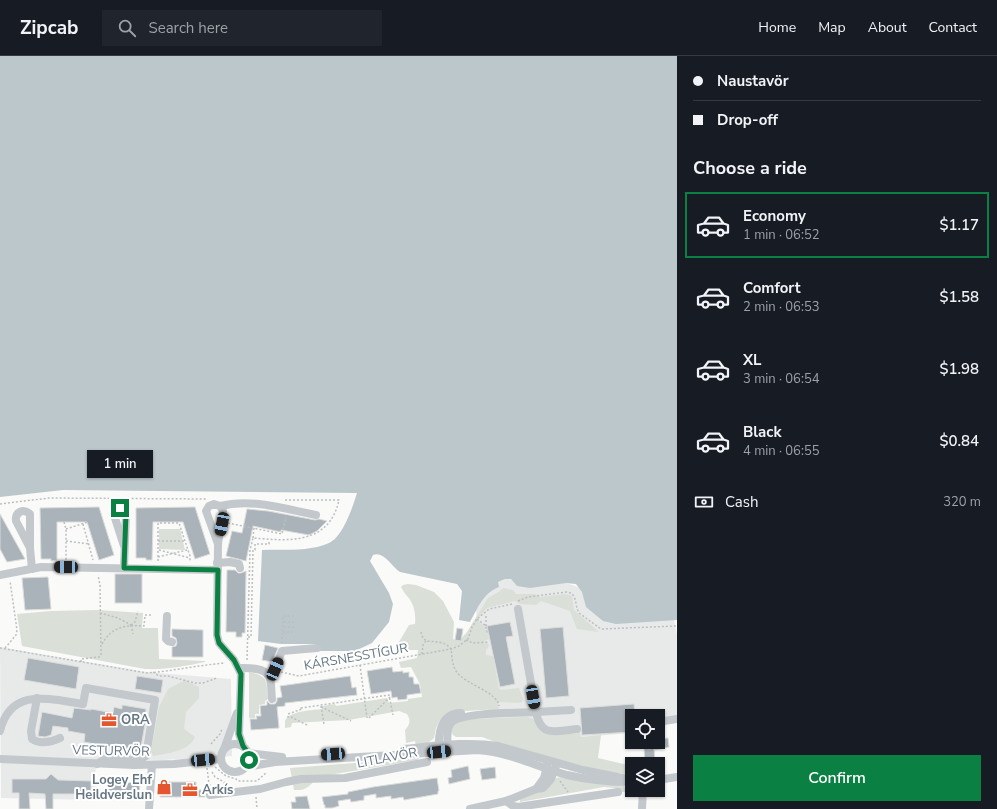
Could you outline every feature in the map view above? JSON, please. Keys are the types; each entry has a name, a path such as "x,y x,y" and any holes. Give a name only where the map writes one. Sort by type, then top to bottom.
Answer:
{"street":[{"path":"218,544 206,511 211,504 220,506 234,503 256,503 316,515"},
{"path":"220,506 223,511 218,544 217,635 219,643 237,665 241,679 239,734 243,746 248,753 249,760 246,767 240,772 232,772 224,767 222,755 239,708"},
{"path":"124,546 124,568"},
{"path":"30,548 32,569"},
{"path":"0,575 41,567 190,569 236,563 239,564 240,568"},
{"path":"518,609 536,712 540,726 546,730 554,731 577,729"},
{"path":"167,616 166,639 169,642 172,642"},
{"path":"267,674 274,671 282,650 317,648"},
{"path":"237,665 259,669 267,674 270,677 272,699"},
{"path":"0,731 7,713 14,705 23,700 37,698 83,704 86,688 155,700 146,756 140,760 105,758 96,764"},
{"path":"37,698 31,731 32,739 36,741 51,742 60,738"},
{"path":"448,748 448,732 451,723 454,719 459,717 571,710"},
{"path":"439,749 440,729 448,717 456,713 474,715"},
{"path":"665,721 677,720"},
{"path":"222,755 230,745 239,744 243,746"},
{"path":"246,767 275,762 439,749 476,744 493,745 552,766 568,775 605,782 625,781"},
{"path":"248,753 269,757 290,758 439,749"},
{"name":"VESTURVÖR","path":"0,759 96,764 152,765 222,755"},
{"name":"LITLAVÖR","path":"211,791 260,789 301,779 345,778 427,762"},
{"path":"148,809 152,765"},
{"path":"470,809 506,801 536,789 552,766"},
{"path":"665,779 677,777"},
{"path":"506,801 513,806 518,807 618,792"},
{"path":"642,809 643,797"}],"path":[{"path":"0,504 50,498 206,499"},
{"path":"222,522 282,534 290,500"},
{"path":"64,522 66,529 66,567"},
{"path":"66,529 88,522"},
{"path":"158,569 158,523 179,523 190,558 190,569"},
{"path":"81,662 82,659 99,657 101,655 100,585 83,524"},
{"path":"0,648 147,672 175,670 206,664 237,665 247,662 250,550 254,528"},
{"path":"253,538 281,541"},
{"path":"248,636 251,636 253,550 255,550 255,544 270,544 270,540"},
{"path":"66,541 89,544"},
{"path":"158,541 185,541"},
{"path":"158,550 190,558"},
{"path":"158,557 188,550"},
{"path":"4,649 16,635 17,630 9,573"},
{"path":"488,642 473,643 466,640 472,627 489,609 513,603 528,597 566,592 571,592 574,596 579,613 601,629 677,626"},
{"path":"131,625 135,622 138,611"},
{"path":"100,613 118,618 131,625 133,634"},
{"path":"101,645 106,636 111,632 120,627 131,625 144,626 145,615 153,615"},
{"path":"282,644 283,616 294,616"},
{"path":"486,616 486,626 488,632"},
{"path":"478,619 486,626"},
{"path":"283,622 294,622"},
{"path":"283,627 294,627"},
{"path":"283,632 294,632"},
{"path":"421,632 426,641 445,644 451,649 456,671 472,684 494,696 499,702 500,714"},
{"name":"KÁRSNESSTÍGUR","path":"275,669 287,674 299,676 451,649 466,640"},
{"path":"422,654 423,645 426,641"},
{"path":"360,665 368,718 390,697"},
{"path":"153,672 159,676 168,676 203,683 217,678"},
{"path":"307,725 288,717 288,714 302,709 301,708 389,695 390,697"},
{"path":"390,697 392,715"},
{"path":"320,706 351,721"},
{"path":"320,706 324,724"},
{"path":"211,744 220,734 223,727"},
{"path":"207,768 211,791"},
{"path":"212,772 215,777 225,783 223,786"},
{"path":"256,802 256,809"}],"shaded area":[{"path":"0,56 677,56 677,620 616,624 603,621 586,607 582,592 576,584 566,583 530,588 517,586 511,579 505,579 498,582 499,587 485,597 478,606 470,622 459,620 462,591 457,584 400,572 384,557 377,554 373,555 370,561 389,593 393,604 389,622 372,643 355,651 317,651 317,644 281,644 258,641 262,550 296,550 313,548 334,540 343,528 357,493 63,490 0,497"},
{"path":"159,529 180,529 185,550 159,549"},
{"path":"505,579 566,583 674,620 677,635 677,719 665,721 665,709 625,709 625,734 581,737 580,733 554,735 490,726 476,610 484,597 498,582"},
{"path":"408,584 416,585 434,592 443,601 454,622 453,639 459,641 467,632 488,598 503,588 513,590 516,594 534,594 540,597 566,594 572,596 574,610 599,632 577,629 570,611 541,601 536,605 520,604 515,601 487,608 478,618 479,622 486,627 489,639 484,641 485,643 488,643 489,646 486,650 486,655 493,656 499,689 519,688 523,699 522,702 498,702 498,709 460,710 440,720 436,728 434,738 428,743 416,746 415,741 406,743 405,730 409,724 409,718 407,714 399,711 349,720 292,723 291,727 285,728 285,721 291,715 322,709 322,706 335,704 336,706 387,698 389,703 408,701 408,699 422,697 420,684 411,667 401,668 399,662 417,658 418,650 403,650 396,647 409,625 415,624 413,605 401,587"},
{"path":"98,610 143,613 142,628 158,628 159,659 205,662 168,668 145,669 22,646 17,614 51,611"},
{"path":"0,647 146,672 231,679 232,756 162,760 96,759 95,800 1,798"},
{"path":"249,672 260,675 265,680 267,688 268,699 265,701 265,704 259,705 259,714 255,714 255,718 249,718"},
{"path":"185,680 199,687 199,698 186,712 184,729 195,737 188,746 183,749 153,756 151,751 159,707 168,689"},
{"path":"528,717 537,721 548,733 554,735 580,733 581,737 601,735 598,758 625,764 625,774 601,771 495,742 482,737 456,737 451,731 452,725 465,719"},
{"path":"419,758 418,760 323,776 315,780 304,789 300,790 294,790 290,768"},
{"path":"561,777 624,786 625,792 621,792 615,788 604,787 520,802 520,799 548,786 556,778"}],"building":[{"path":"99,507 114,555 99,560 87,522 57,522 57,560 51,561 51,559 41,559 40,508"},
{"path":"195,507 210,554 195,559 183,522 153,522 152,560 146,560 146,558 136,558 136,508"},
{"path":"247,509 327,521 317,531 309,535 281,530 281,532 253,526 246,561 226,556 232,531 242,533"},
{"path":"0,514 25,559 7,562 0,549"},
{"path":"227,570 235,570 238,573 246,571 245,633 242,633 242,637 236,637 236,632 226,632"},
{"path":"115,574 142,574 142,603 115,603"},
{"path":"48,577 51,609 25,610 22,578"},
{"path":"510,622 513,636 506,637 515,684 500,687 487,626"},
{"path":"563,627 569,696 546,698 540,629"},
{"path":"457,628 463,629 461,641 455,640"},
{"path":"172,629 203,630 203,657 172,657 172,647 176,646 177,643 176,638 172,636"},
{"path":"265,645 278,648 272,662 262,660"},
{"path":"28,658 79,667 76,689 24,680"},
{"path":"392,667 393,672 409,672 409,677 413,677 414,684 419,684 421,693 407,695 407,699 398,700 397,697 392,698 391,691 371,694 367,671"},
{"path":"137,676 163,680 161,693 135,689"},
{"path":"350,676 352,688 356,687 357,695 285,703 285,706 277,707 279,728 251,730 250,719 257,719 256,716 261,716 260,706 267,705 267,701 270,704 275,704 277,698 282,697 280,686"},
{"path":"634,704 634,709 625,709 625,732 582,735 580,708"},
{"path":"122,705 146,709 146,719 140,752 84,742 85,734 68,731 68,728 53,726 51,735 45,737 38,736 42,712 72,718 74,708 113,713 114,707 122,709"},
{"path":"665,738 668,738 669,747 665,748"},
{"path":"644,749 654,749 655,757 645,757"},
{"path":"468,766 470,779 449,784 448,778 452,777 451,770"},
{"path":"495,767 496,778 482,780 480,769"},
{"path":"51,774 58,780 91,781 91,794 53,794 53,809 46,809 45,794 29,793 30,809 19,809 19,793 12,793 12,779 46,779"},
{"path":"437,778 438,794 404,800 403,797 391,799 391,796 376,798 376,794 364,796 364,800 351,802 350,799 338,801 339,806 325,808 322,797 348,794 348,792 373,787"},
{"path":"108,782 140,783 139,794 108,793"},
{"path":"160,782 196,782 196,790 207,790 205,797 160,797"},
{"path":"307,796 310,809 292,809 291,802 296,802 295,797"}],"place":[{"name":"ORA","path":"109,720"},
{"name":"Logey Ehf Heildverslun","path":"164,787"},
{"name":"Arkís","path":"190,790"}],"route":[{"path":"120,508 125,509 126,512 124,568 218,570 217,635 222,648 234,660 241,674 239,734 243,746 248,753 249,760"}]}
